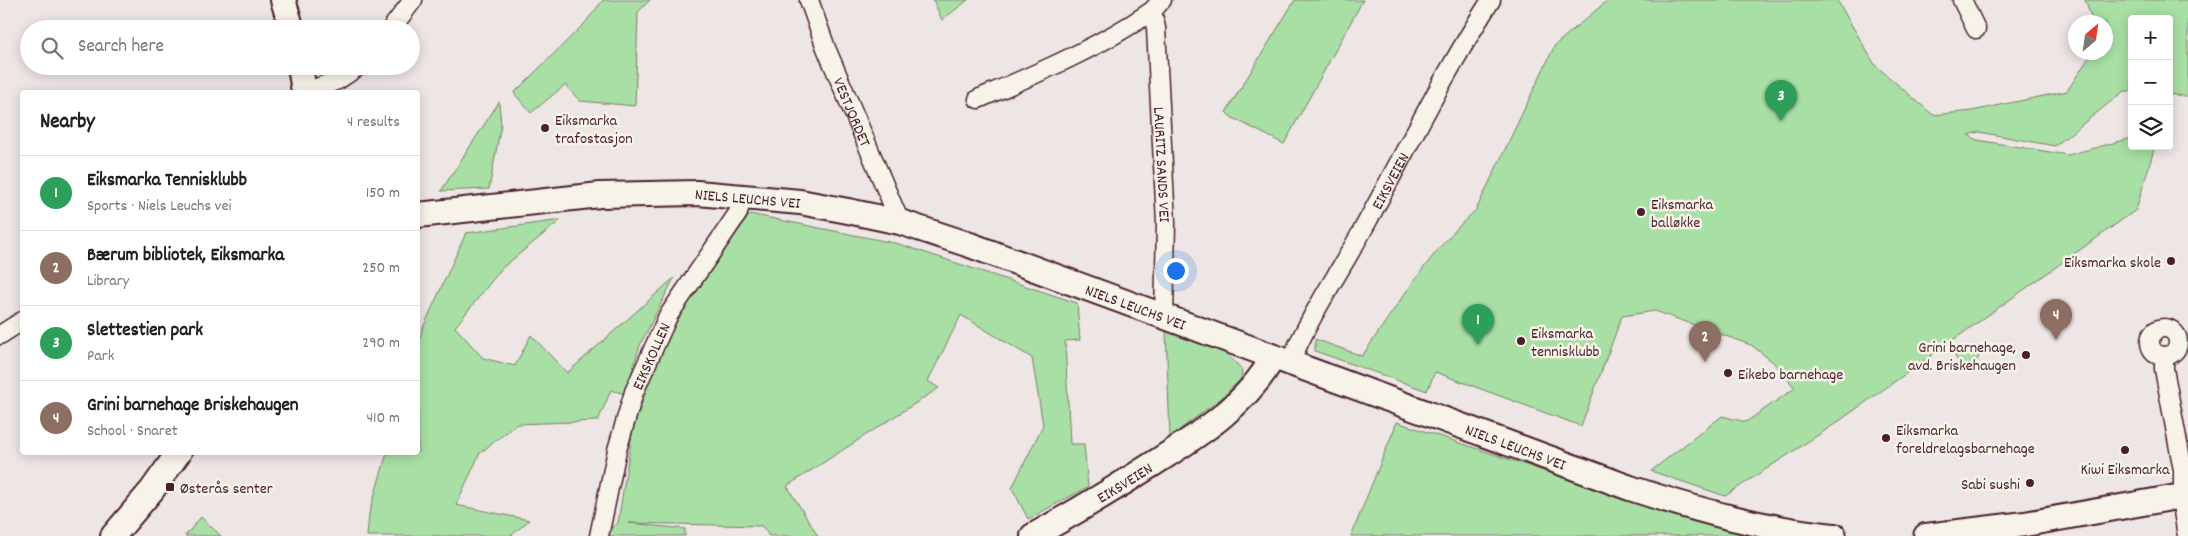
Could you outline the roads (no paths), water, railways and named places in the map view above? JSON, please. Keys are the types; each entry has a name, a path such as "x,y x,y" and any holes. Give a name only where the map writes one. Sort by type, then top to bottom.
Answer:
{"street":[{"path":"283,0 289,20"},
{"path":"398,20 413,0"},
{"name":"VESTJORDET","path":"809,0 826,48 900,222"},
{"name":"EIKSVEIEN","path":"1033,536 1126,482 1192,439 1248,392 1266,370 1281,360 1300,339 1468,36 1491,0"},
{"path":"1962,0 1976,29"},
{"name":"LAURITZ SANDS VEI","path":"978,99 1095,47 1122,32 1157,5"},
{"name":"LAURITZ SANDS VEI","path":"1157,5 1166,223 1164,318"},
{"path":"302,75 305,90"},
{"path":"310,90 338,80 345,75"},
{"name":"NIELS LEUCHS VEI","path":"420,215 600,195 698,192 800,202 900,222 979,248 1164,318 1657,497 1744,521 1826,536"},
{"name":"EIKSKOLLEN","path":"599,536 617,450 634,392 668,316 738,213 742,196"},
{"path":"0,335 20,322"},
{"path":"2164,356 2165,376 2183,470 2186,496 2186,532"},
{"path":"113,536 152,490 177,455"},
{"path":"1926,536 2025,524 2186,496"}],"place":[{"name":"Slettestien park","path":"1781,121"},
{"name":"Eiksmarka trafostasjon","path":"545,128"},
{"name":"Eiksmarka balløkke","path":"1641,212"},
{"name":"Eiksmarka skole","path":"2171,261"},
{"name":"Grini barnehage Briskehaugen","path":"2056,340"},
{"name":"Eiksmarka tennisklubb","path":"1521,341"},
{"name":"Eiksmarka Tennisklubb","path":"1478,345"},
{"name":"Grini barnehage, avd. Briskehaugen","path":"2026,355"},
{"name":"Bærum bibliotek, Eiksmarka","path":"1705,362"},
{"name":"Eikebo barnehage","path":"1728,373"},
{"name":"Eiksmarka foreldrelagsbarnehage","path":"1886,438"},
{"name":"Kiwi Eiksmarka","path":"2125,450"},
{"name":"Sabi sushi","path":"2030,483"},
{"name":"Østerås senter","path":"170,487"}]}
